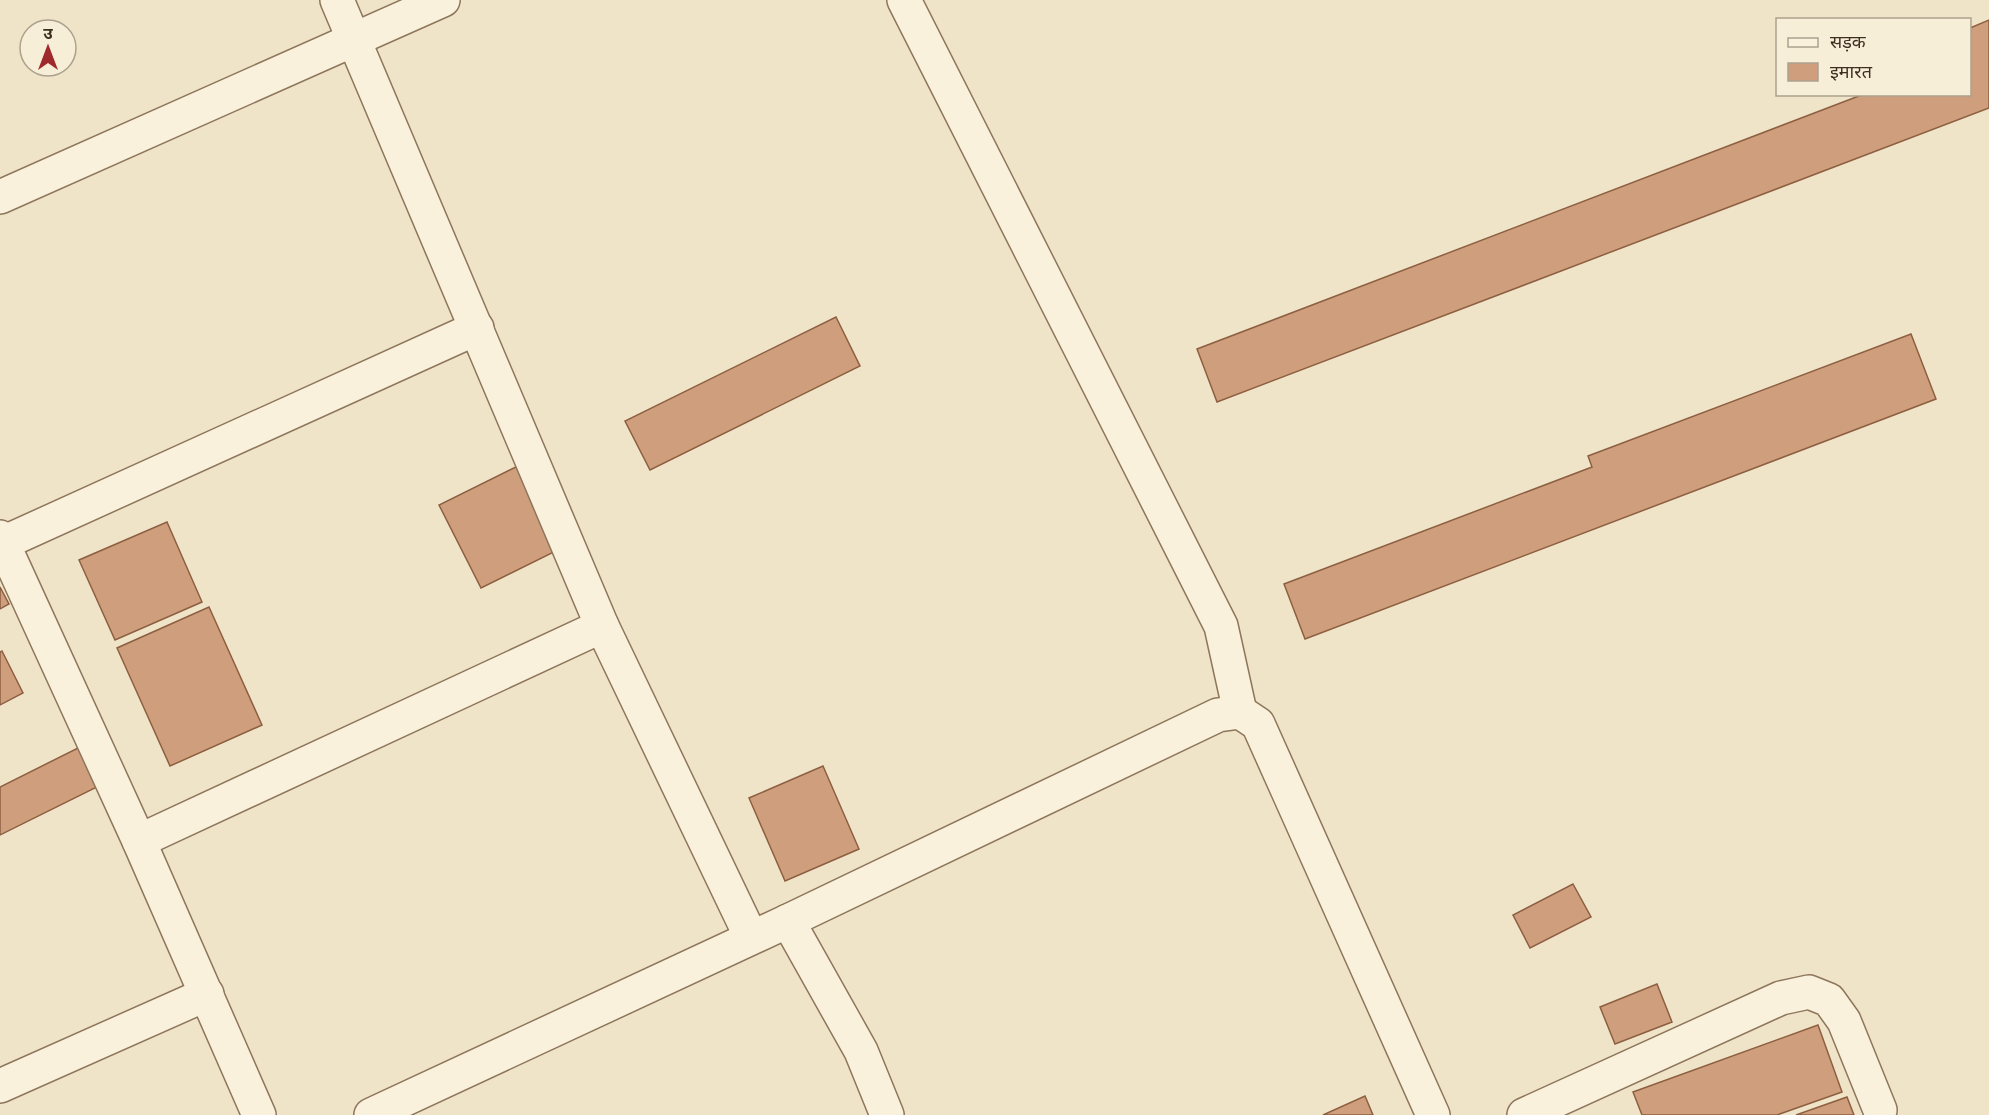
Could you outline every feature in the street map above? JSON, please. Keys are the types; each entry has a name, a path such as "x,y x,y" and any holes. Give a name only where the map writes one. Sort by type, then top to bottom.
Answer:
{"street":[{"path":"337,0 602,626 751,937"},
{"path":"0,197 443,0"},
{"path":"904,0 1221,626 1240,712"},
{"path":"259,1115 140,841 1,540 477,328"},
{"path":"140,841 602,626"},
{"path":"371,1115 788,921 1218,715 1240,712 1258,724 1433,1115"},
{"path":"788,921 861,1051 887,1115"},
{"path":"1524,1115 1781,998 1809,992 1829,1000 1844,1021 1880,1110"},
{"path":"0,1086 207,994"}],"building":[{"path":"1989,20 1989,108 1217,402 1197,349 1859,96 1971,96 1971,28"},
{"path":"836,317 860,366 650,470 625,421"},
{"path":"1911,334 1936,399 1305,639 1284,584 1592,467 1588,456"},
{"path":"522,464 564,547 481,588 439,505"},
{"path":"167,522 202,602 115,640 79,560"},
{"path":"0,587 9,604 0,609"},
{"path":"209,607 262,725 170,766 117,648"},
{"path":"2,651 23,693 0,705 0,652"},
{"path":"84,745 103,784 0,835 0,787"},
{"path":"823,766 859,849 785,881 749,798"},
{"path":"1573,884 1591,917 1530,948 1513,915"},
{"path":"1657,984 1672,1022 1615,1044 1600,1007"},
{"path":"1818,1025 1842,1092 1777,1115 1642,1115 1633,1092"},
{"path":"1365,1096 1373,1115 1323,1115"},
{"path":"1847,1097 1854,1115 1796,1115"}]}
